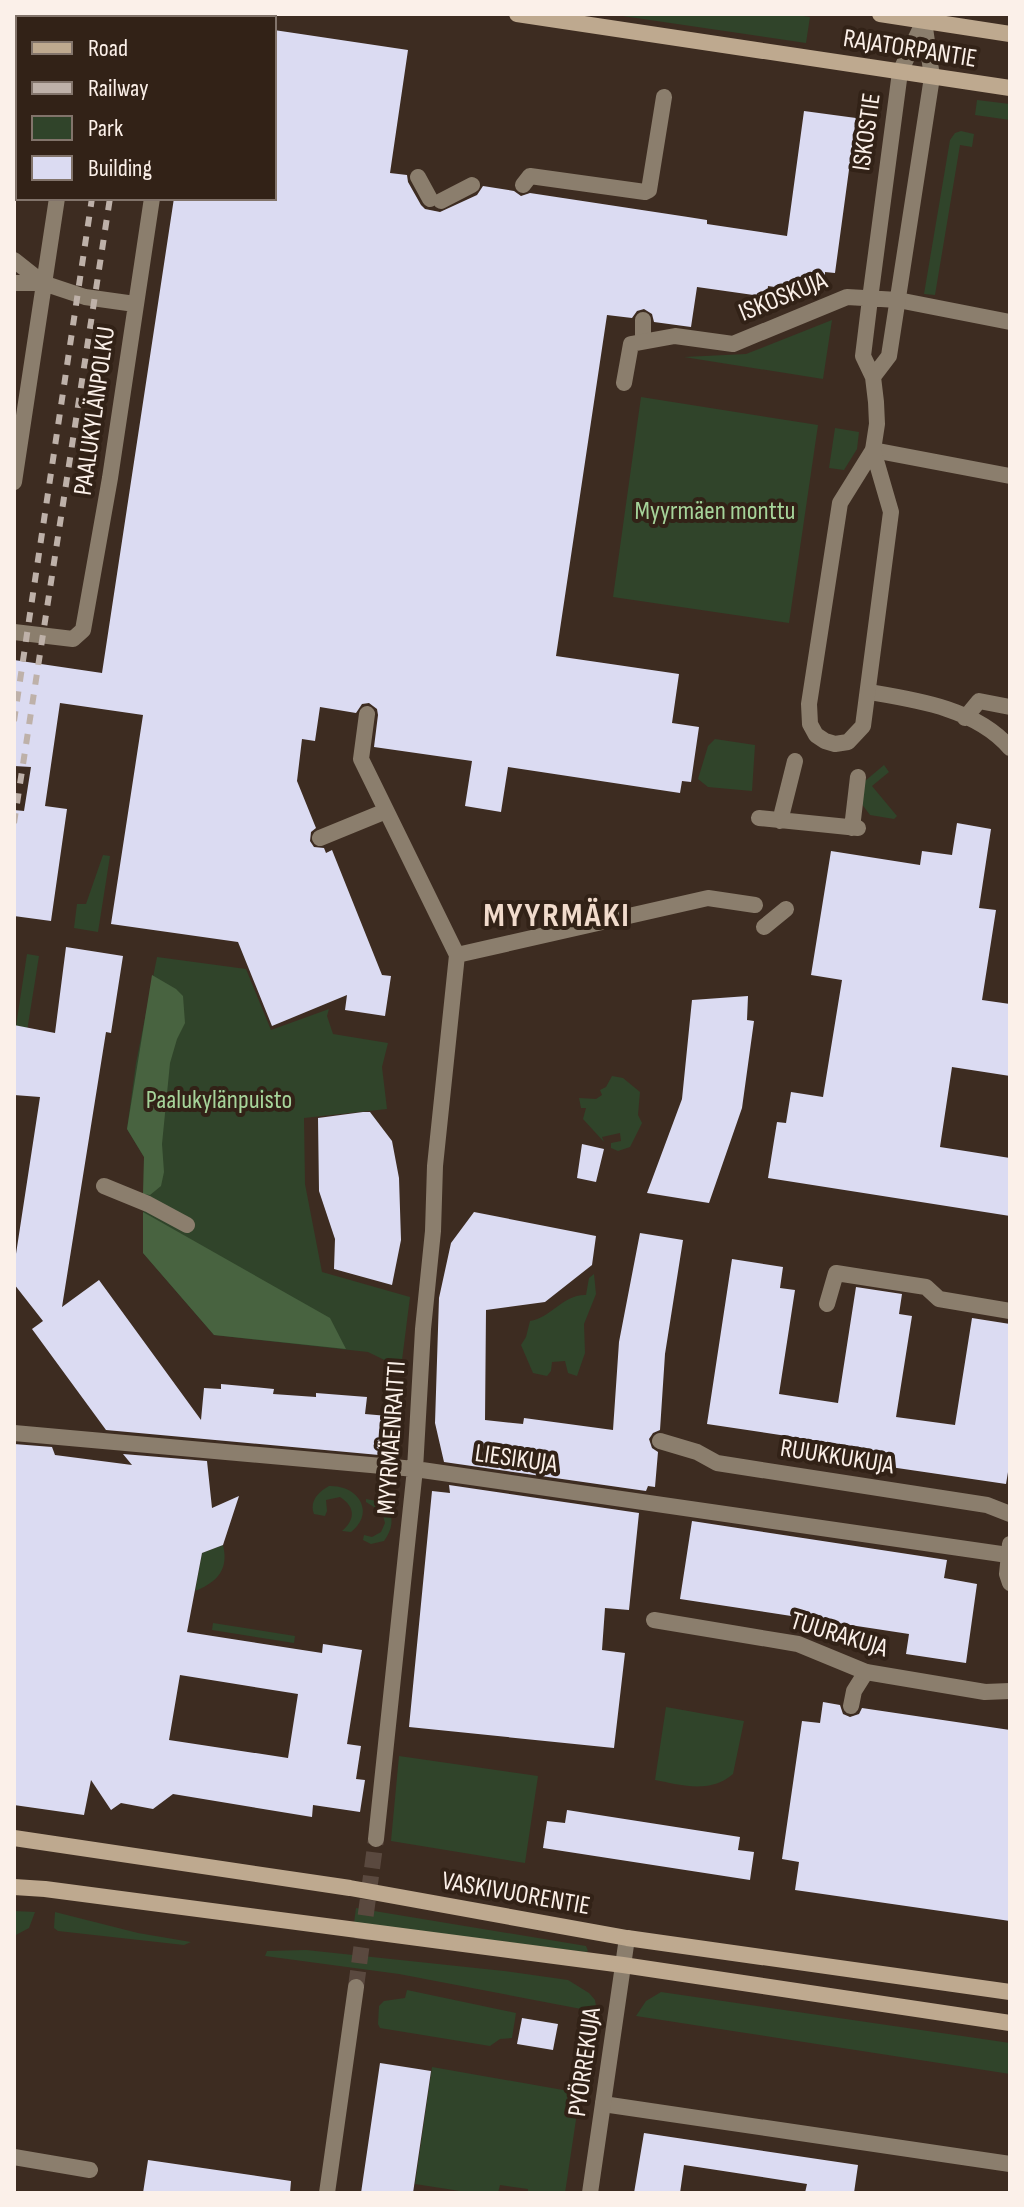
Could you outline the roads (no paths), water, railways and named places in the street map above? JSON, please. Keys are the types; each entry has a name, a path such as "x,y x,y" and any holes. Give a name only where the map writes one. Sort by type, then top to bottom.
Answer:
{"main road":[{"name":"RAJATORPANTIE","path":"517,14 1010,88"},
{"name":"RAJATORPANTIE","path":"880,14 1010,34"},
{"name":"VASKIVUORENTIE","path":"14,1838 350,1888 627,1938 1010,1992"},
{"name":"VASKIVUORENTIE","path":"14,1887 623,1965 1010,2023"}],"street":[{"name":"ISKOSTIE","path":"873,450 891,512 869,692 863,726 848,742 835,744 816,735 810,724 809,704 840,503 873,450 877,424 873,377 863,356 900,72 924,21"},
{"path":"873,377 889,356 932,77 924,21"},
{"path":"523,185 530,176 645,192 649,190 664,97"},
{"path":"418,177 430,199"},
{"path":"448,181 441,201 472,185"},
{"path":"14,482 57,200"},
{"name":"PAALUKYLÄNPOLKU","path":"14,632 73,639 83,630 110,478 152,200"},
{"path":"14,260 43,283"},
{"path":"14,283 43,283 85,297 135,304"},
{"name":"ISKOSKUJA","path":"643,340 675,336 733,344 847,297 898,300 1010,322"},
{"path":"624,383 631,344 643,340 643,320"},
{"path":"873,450 1010,476"},
{"path":"869,692 949,710 996,734 1010,748"},
{"path":"965,718 979,701 1010,707"},
{"path":"367,714 361,759 457,955 708,898 755,905"},
{"path":"780,821 795,761"},
{"path":"759,818 855,828 858,777"},
{"path":"320,838 386,811"},
{"path":"764,927 786,909"},
{"name":"MYYRMÄENRAITTI","path":"376,1839 399,1645 433,1231 435,1166 457,955"},
{"path":"104,1186 148,1204 187,1225"},
{"path":"827,1304 836,1273 926,1287 939,1299 1010,1311"},
{"name":"LIESIKUJA","path":"14,1433 415,1469 1009,1550"},
{"name":"RUUKKUKUJA","path":"660,1441 699,1453 717,1463 987,1505 1010,1514"},
{"path":"1009,1550 1010,1583"},
{"name":"TUURAKUJA","path":"654,1620 798,1644 866,1672 985,1692 1010,1691"},
{"path":"851,1706 854,1691 866,1672"},
{"name":"PYÖRREKUJA","path":"590,2193 627,1938"},
{"path":"327,2193 357,2031 356,1987"},
{"path":"603,2104 1010,2164"},
{"path":"14,2157 90,2170"}],"tunnel":[{"path":"356,1987 376,1839"}],"railway":[{"path":"14,721 92,200"},
{"path":"14,823 110,200"}],"district":[{"name":"MYYRMÄKI","path":"557,915"}],"park label":[{"name":"Myyrmäen monttu","path":"715,511"},
{"name":"Paalukylänpuisto","path":"219,1100"}]}
